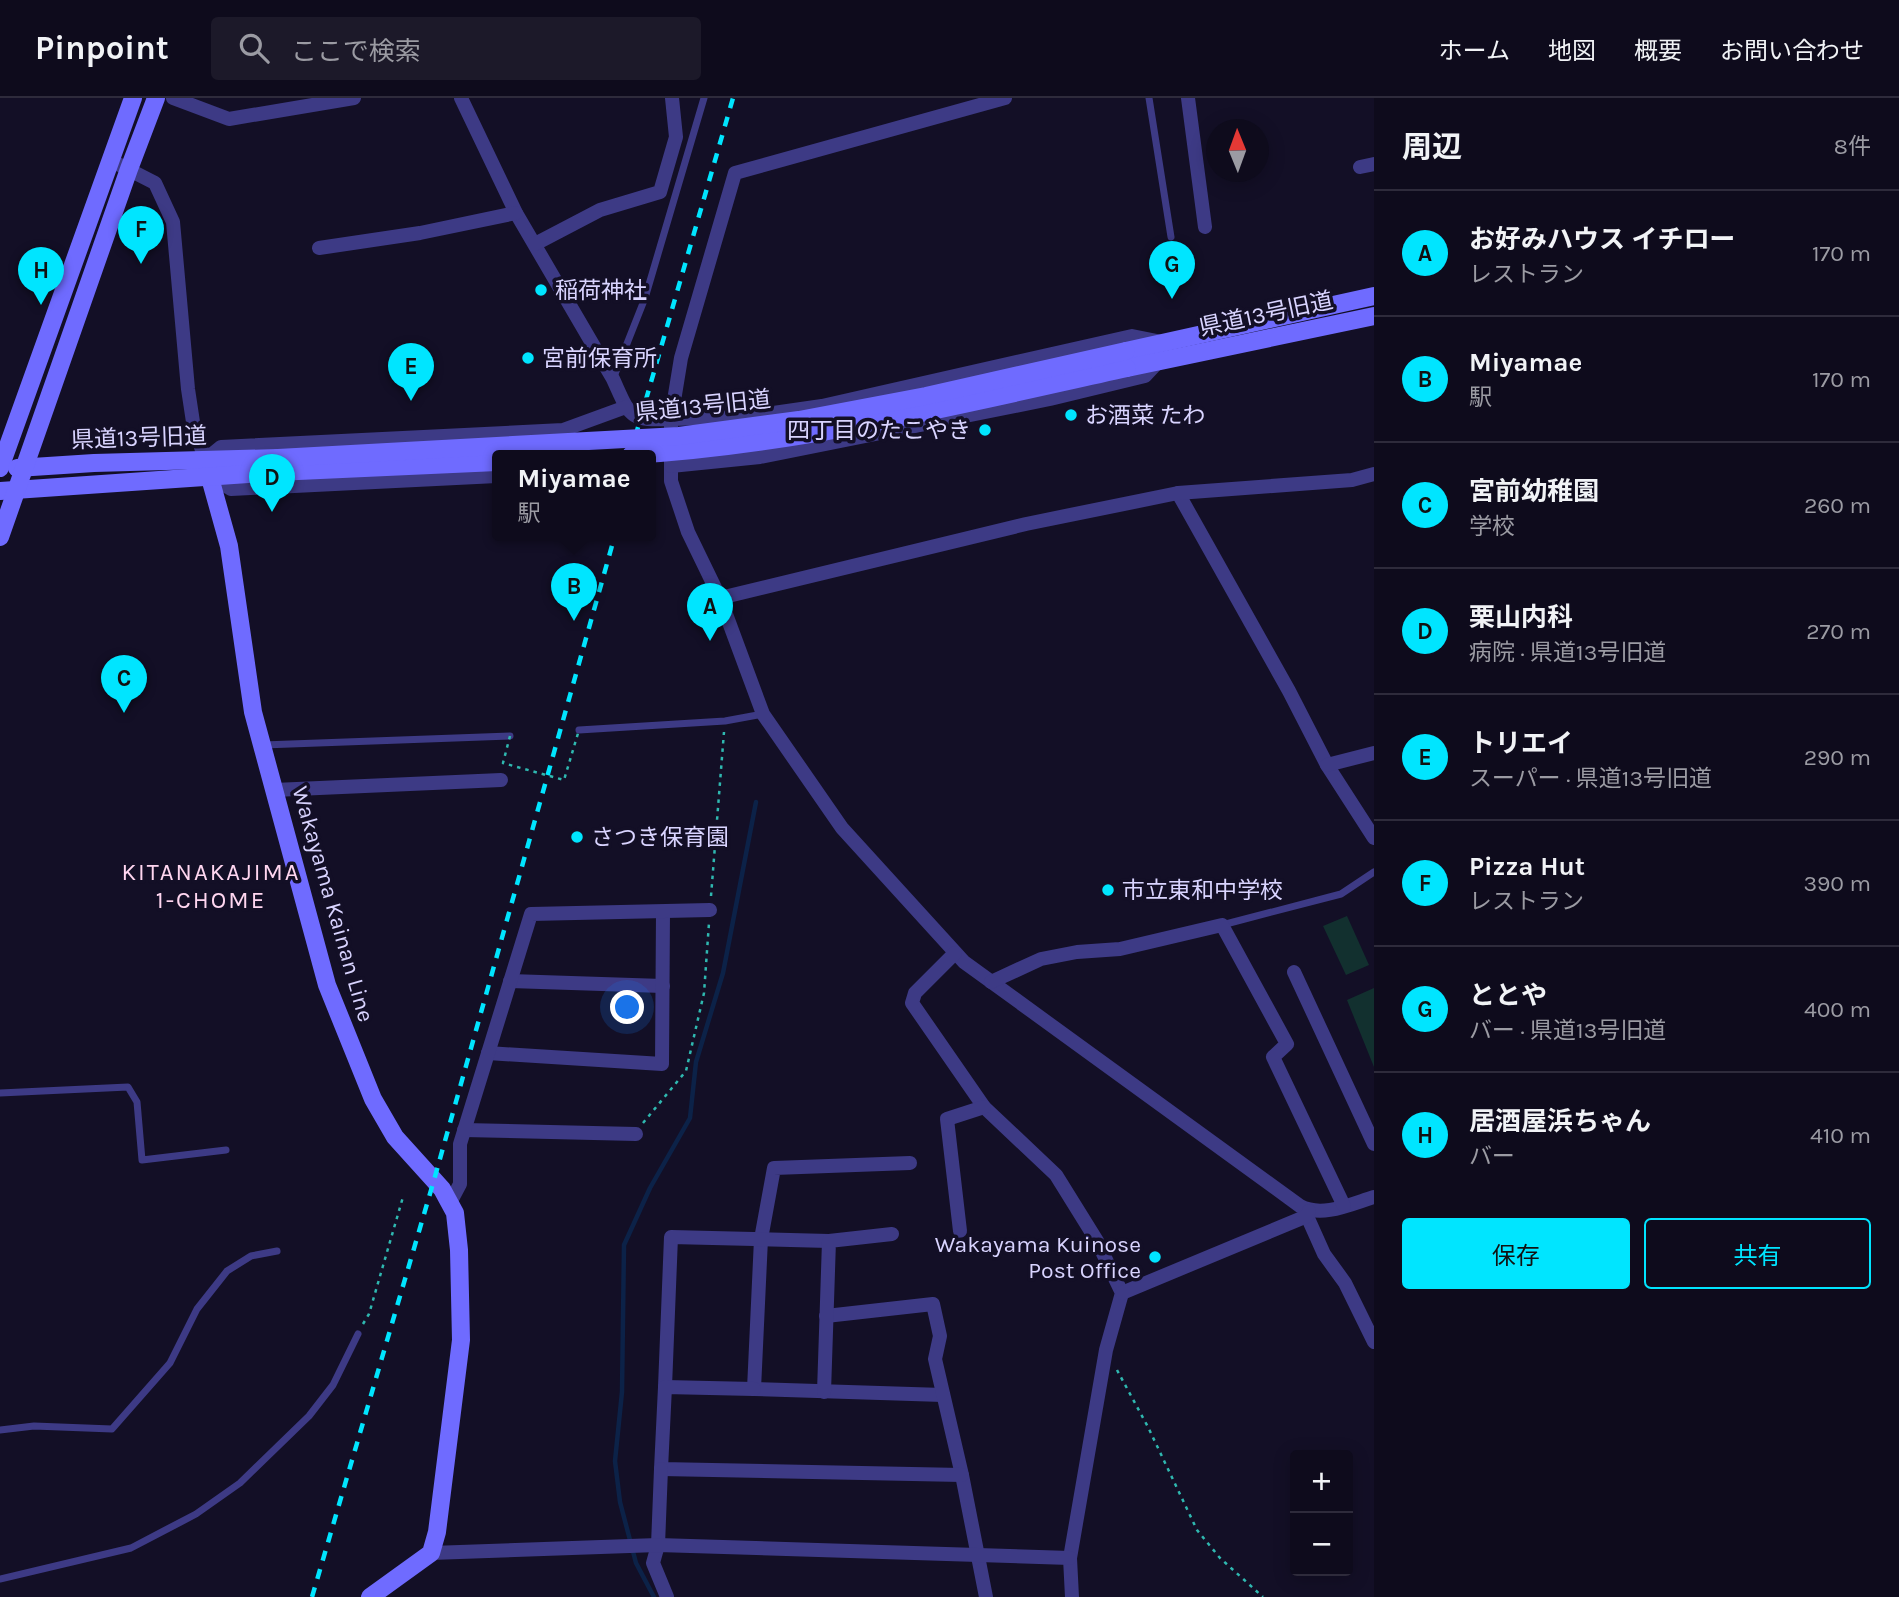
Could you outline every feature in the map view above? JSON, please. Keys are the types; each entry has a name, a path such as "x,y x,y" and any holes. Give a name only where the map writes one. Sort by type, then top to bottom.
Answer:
{"street":[{"path":"0,469 133,98"},
{"path":"0,537 8,491 25,468 128,169 156,98"},
{"path":"173,98 229,119 354,98"},
{"path":"461,98 516,213 632,415 671,419 745,417 822,406 1132,336 1165,342"},
{"path":"535,244 600,210 660,192 676,137 673,98"},
{"path":"1005,98 735,173 681,358 671,419 671,481 688,532 720,598 763,714 842,828 955,953 1308,1213 1324,1254 1345,1283 1374,1342"},
{"path":"1188,98 1205,227"},
{"path":"110,160 155,183 173,222 193,422 208,468 231,489 492,476"},
{"path":"319,248 420,233 516,213"},
{"name":"県道13号旧道","path":"656,454 803,436 929,411 1126,359 1165,342 1374,296"},
{"name":"県道13号旧道","path":"8,491 208,468 679,436 799,420 1126,359 1159,361 1374,316"},
{"path":"671,466 783,453 1050,399 1145,376 1159,361"},
{"path":"208,468 221,447 564,430 626,407"},
{"path":"564,430 564,450"},
{"name":"県道13号旧道","path":"277,465 492,462"},
{"name":"県道13号旧道","path":"0,469 94,463 208,468"},
{"name":"Wakayama Kainan Line","path":"208,468 229,545 253,712 327,985 367,1086 395,1137 451,1202 455,1213 459,1250 461,1340 441,1511 431,1553"},
{"path":"720,598 1026,524 1178,493 1352,480 1374,474"},
{"path":"1178,493 1289,691 1327,765 1374,838"},
{"path":"1327,765 1374,753"},
{"path":"274,790 501,780"},
{"path":"451,1202 460,1184 460,1144 530,914 710,910"},
{"path":"488,1053 662,1064 663,912"},
{"path":"991,982 1041,959 1077,952 1120,949 1222,925 1287,1044 1273,1057 1344,1206"},
{"path":"955,953 915,993 912,1003 984,1107 1056,1175 1097,1241 1122,1293 1106,1350 1070,1558 1072,1597"},
{"path":"1294,972 1374,1144"},
{"path":"510,981 663,986"},
{"path":"960,1231 947,1119 984,1107"},
{"path":"464,1130 636,1134"},
{"path":"754,1389 761,1239 774,1168 910,1163"},
{"path":"1122,1293 1308,1213 1374,1197"},
{"path":"667,1597 653,1563 658,1545 671,1237 829,1241 892,1234"},
{"path":"824,1392 829,1241"},
{"path":"826,1316 933,1304 940,1336 934,1359 962,1475 986,1597"},
{"path":"665,1387 943,1395"},
{"path":"661,1469 962,1475"},
{"path":"370,1597 431,1553 658,1545 1070,1558"}],"lane":[{"path":"613,379 645,298 704,98"},
{"path":"1149,98 1171,237"},
{"path":"579,730 725,721 763,714"},
{"path":"262,745 510,736"},
{"path":"1222,925 1341,894 1374,872"},
{"path":"0,1093 128,1087 137,1102 142,1160 226,1150"},
{"path":"0,1430 34,1426 112,1429 170,1363 197,1309 227,1271 251,1256 277,1251"},
{"path":"0,1579 131,1548 196,1514 240,1483 309,1416 333,1385 358,1334"}],"path":[{"path":"636,1134 686,1071 704,993 725,721"},
{"path":"510,736 503,763 564,780 579,730"},
{"path":"358,1334 369,1314 403,1197"},
{"path":"1106,1350 1148,1427 1197,1530 1220,1558 1263,1597"}],"green space":[{"path":"1347,916 1369,965 1346,975 1323,926"},
{"path":"1374,988 1374,1067 1347,1000"}],"waterway":[{"path":"654,1597 636,1563 620,1502 615,1461 622,1392 624,1245 650,1188 690,1118 696,1062 723,973 756,802"}],"railway":[{"path":"631,450 733,98"},
{"path":"312,1597 434,1180 613,541"}],"place":[{"name":"Pizza Hut","path":"141,264"},
{"name":"稲荷神社","path":"541,290"},
{"name":"ととや","path":"1172,299"},
{"name":"居酒屋浜ちゃん","path":"41,305"},
{"name":"宮前保育所","path":"528,358"},
{"name":"トリエイ","path":"411,401"},
{"name":"お酒菜 たわ","path":"1071,415"},
{"name":"四丁目のたこやき","path":"985,430"},
{"name":"栗山内科","path":"272,512"},
{"name":"Miyamae","path":"574,621"},
{"name":"お好みハウス イチロー","path":"710,641"},
{"name":"宮前幼稚園","path":"124,713"},
{"name":"さつき保育園","path":"577,837"},
{"name":"市立東和中学校","path":"1108,890"},
{"name":"Wakayama Kuinose Post Office","path":"1155,1257"}],"district":[{"name":"KITANAKAJIMA 1-CHOME","path":"211,886"}]}
